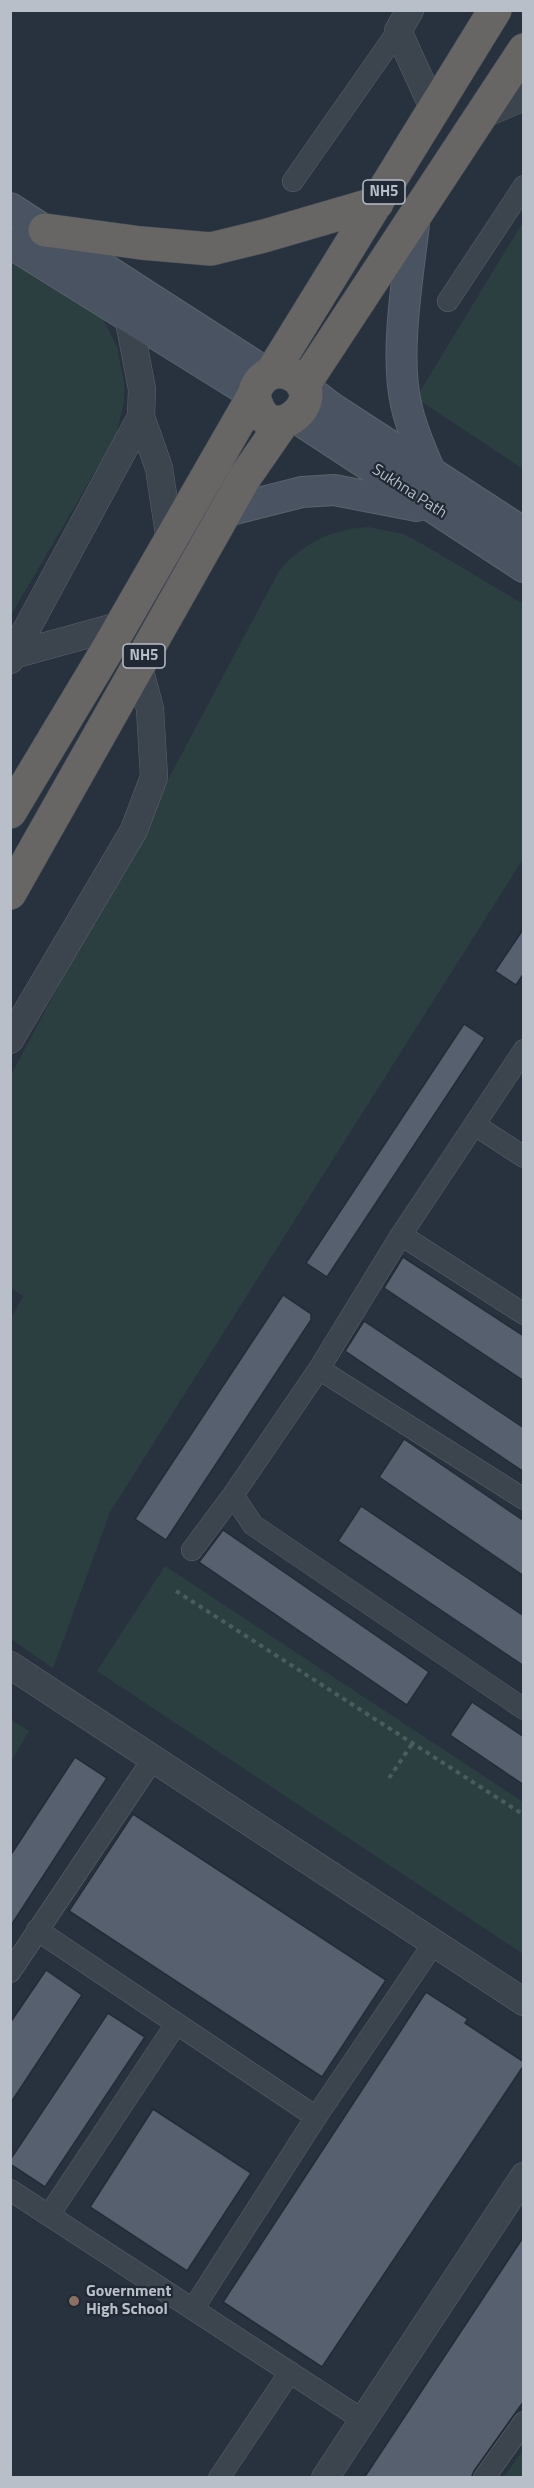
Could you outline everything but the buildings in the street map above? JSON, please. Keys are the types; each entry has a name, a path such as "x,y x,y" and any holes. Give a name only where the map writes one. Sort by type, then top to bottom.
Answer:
{"highway":[{"name":"NH5","path":"10,812 265,381 495,10"},
{"name":"NH5","path":"10,893 246,477 289,420 303,409 305,397 303,386 524,50"},
{"path":"45,230 141,243 210,249 264,236 376,203"},
{"path":"289,420 272,421 262,415 256,406 265,381 284,372 295,376 303,386"}],"main road":[{"path":"10,208 265,381"},
{"path":"415,216 402,372 405,403 412,429 431,473"},
{"path":"10,243 128,316 265,381"},
{"name":"Sukhna Path","path":"303,386 332,408 524,533"},
{"name":"Sukhna Path","path":"289,420 438,511 524,567"},
{"path":"227,511 302,492 334,490 438,511"}],"street":[{"path":"404,21 434,110"},
{"path":"293,181 404,21"},
{"path":"482,115 524,97"},
{"path":"448,301 524,186"},
{"path":"128,316 142,389 141,417 159,468 170,541"},
{"path":"12,658 141,417"},
{"path":"12,658 122,625"},
{"path":"10,1040 134,830 154,777 150,708 139,667"},
{"path":"192,1550 233,1495 319,1369 401,1235 524,1050"},
{"path":"475,1125 524,1157"},
{"path":"401,1235 524,1314"},
{"path":"319,1369 524,1499"},
{"path":"233,1495 253,1525 524,1709"},
{"path":"10,1665 524,2002"},
{"path":"10,1972 153,1759"},
{"path":"37,1930 316,2117"},
{"path":"193,2309 316,2117 434,1943"},
{"path":"49,2215 176,2024"},
{"path":"325,2478 524,2176"},
{"path":"10,2190 363,2420"},
{"path":"219,2478 290,2373"},
{"path":"484,2478 524,2422"}],"path":[{"path":"176,1591 524,1815"},
{"path":"390,1778 412,1744"}],"green space":[{"path":"523,222 523,469 416,398"},
{"path":"11,253 101,315 117,347 124,382 124,401 116,436 11,615"},
{"path":"368,527 403,534 523,604 523,859 110,1512 53,1668 11,1639 10,1320 23,1296 11,1289 11,1075 279,571 298,553 318,540 341,531"},
{"path":"165,1566 523,1802 523,1954 97,1671"},
{"path":"11,1720 29,1731 11,1762"},
{"path":"523,2450 523,2477 504,2477"}],"place":[{"name":"Government High School","path":"74,2301"}]}
